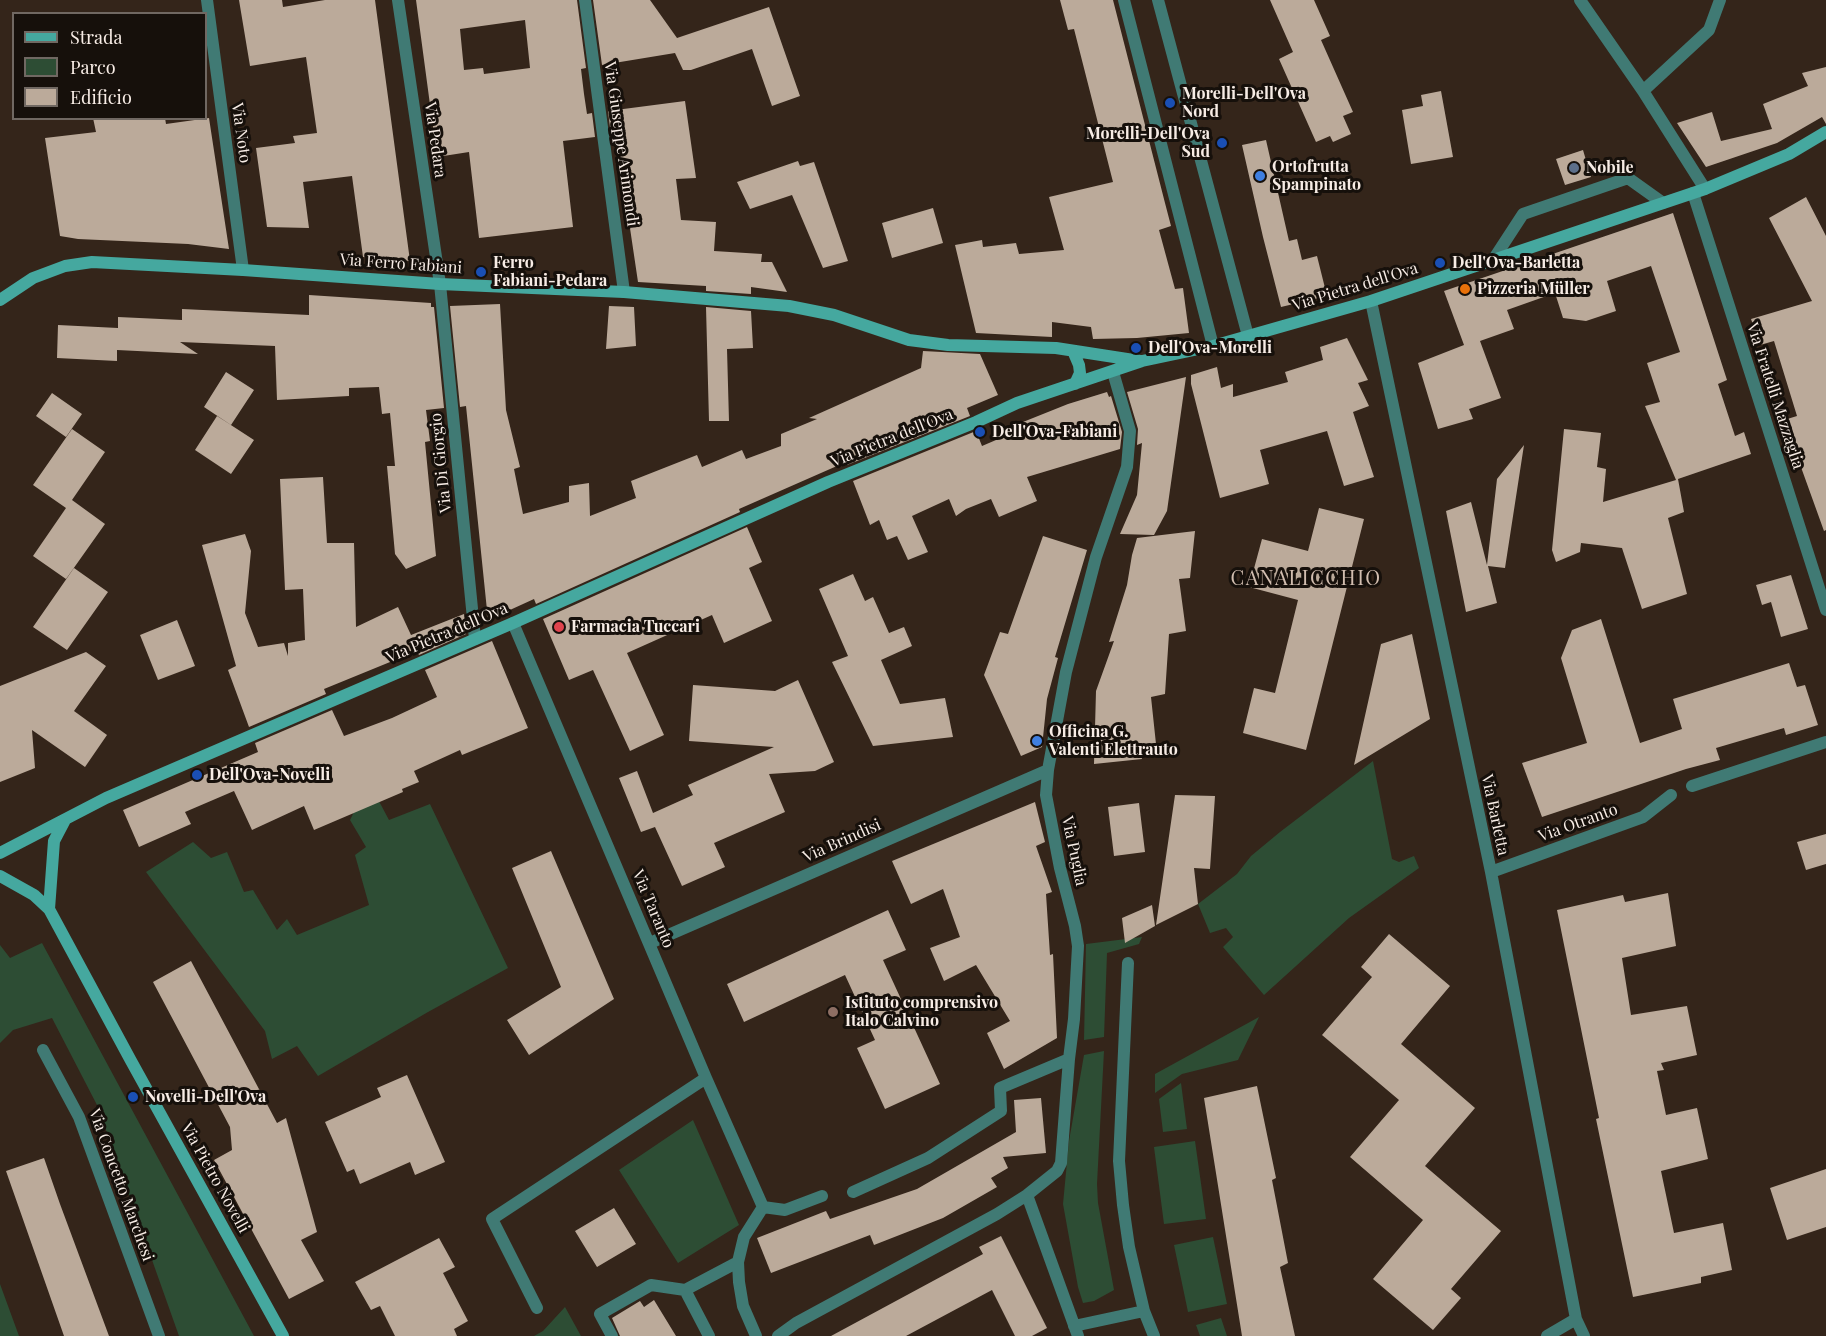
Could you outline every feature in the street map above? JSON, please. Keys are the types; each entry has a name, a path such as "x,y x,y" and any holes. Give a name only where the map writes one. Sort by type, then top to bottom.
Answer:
{"main road":[{"name":"Via Pietra dell'Ova","path":"0,853 106,798 513,623 828,482 1017,403 1142,361 1213,346 1371,301 1699,191 1789,154 1826,132"},
{"name":"Via Ferro Fabiani","path":"0,300 33,278 65,266 83,263 243,270 440,284 624,292 789,306 834,315 909,340 948,345 1056,348 1142,361"},
{"path":"1073,351 1080,373 1075,384"},
{"path":"49,909 54,841 66,820"},
{"path":"0,876 34,895 49,909"},
{"name":"Via Pietro Novelli","path":"49,909 283,1336"}],"street":[{"name":"Via Noto","path":"207,0 243,270"},
{"name":"Via Pedara","path":"398,0 440,284"},
{"name":"Via Giuseppe Arimondi","path":"585,0 624,292"},
{"path":"1124,0 1213,346"},
{"path":"1158,0 1248,336"},
{"name":"Via Fratelli Mazzaglia","path":"1580,0 1643,91 1699,191 1826,610"},
{"path":"1643,91 1709,30 1720,0"},
{"path":"1493,260 1523,214 1617,181 1628,178 1663,203"},
{"name":"Via Di Giorgio","path":"440,284 475,639"},
{"name":"Via Barletta","path":"1371,301 1491,872 1576,1319 1584,1336"},
{"name":"Via Puglia","path":"778,1336 796,1323 997,1214 1027,1195 1057,1171 1060,1163 1074,1019 1078,946 1046,795 1048,770 1066,672 1096,557 1127,467 1130,430 1113,372"},
{"name":"Via Taranto","path":"513,623 763,1207"},
{"path":"1692,786 1826,742"},
{"name":"Via Brindisi","path":"650,943 1048,770"},
{"name":"Via Otranto","path":"1491,872 1643,817 1671,795"},
{"path":"1128,963 1119,1161 1129,1247 1144,1311 1154,1336"},
{"name":"Via Concetto Marchesi","path":"43,1050 80,1117 159,1336"},
{"path":"854,1192 928,1158 1001,1112 1000,1088 1069,1059"},
{"path":"537,1308 492,1219 706,1078"},
{"path":"1027,1195 1076,1331 1144,1311"},
{"path":"756,1336 743,1306 738,1282 738,1262 744,1237 763,1207 785,1210 822,1196"},
{"path":"612,1336 600,1314 651,1285 685,1290 738,1262"},
{"path":"685,1290 709,1336"},
{"path":"1547,1336 1576,1319"}],"green space":[{"path":"1373,761 1392,859 1399,862 1414,856 1419,868 1349,918 1264,995 1223,947 1233,937 1226,928 1210,933 1198,904 1237,874 1251,856 1280,832"},
{"path":"364,773 389,820 430,804 508,968 318,1076 297,1046 272,1059 265,1031 146,872 193,842 211,858 227,852 244,892 253,890 277,930 287,919 297,935 369,905 355,855 366,847 350,820 353,814 344,784"},
{"path":"1142,937 1139,944 1107,953 1104,1037 1084,1040 1086,944"},
{"path":"42,943 254,1336 179,1336 97,1105 52,1018 13,1030 0,1043 0,945 10,958"},
{"path":"1259,1017 1238,1060 1182,1074 1155,1093 1155,1074"},
{"path":"1104,1051 1097,1184 1098,1203 1114,1290 1094,1301 1083,1303 1063,1204 1069,1141 1084,1055"},
{"path":"1181,1083 1187,1129 1163,1132 1159,1099"},
{"path":"693,1120 739,1225 678,1263 619,1170"},
{"path":"1195,1141 1206,1219 1164,1224 1154,1147"},
{"path":"1213,1237 1227,1304 1188,1312 1174,1245"},
{"path":"0,1284 19,1336 0,1336"},
{"path":"565,1307 581,1336 534,1336 543,1331"},
{"path":"1221,1318 1227,1336 1200,1336 1196,1325"}],"building":[{"path":"239,0 282,0 283,7 325,0 375,0 410,261 363,257 352,176 303,182 309,228 267,227 256,148 295,143 293,136 317,133 306,57 250,66"},
{"path":"416,0 577,0 586,68 581,69 584,94 587,114 592,113 595,137 563,141 573,227 479,238 469,152 437,157","holes":["525,20 530,68 484,74 483,68 464,70 460,29"]},
{"path":"593,0 650,0 677,38 769,7 800,96 772,106 752,49 691,70 683,70 675,53 602,65"},
{"path":"1060,0 1113,0 1171,226 1159,230 1175,289 1183,288 1189,333 1093,339 1091,327 1052,322 1052,337 976,333 955,245 982,240 983,247 1016,243 1019,254 1064,250 1049,197 1113,182 1074,29 1068,30"},
{"path":"1270,0 1314,0 1330,36 1321,40 1353,112 1343,116 1351,134 1333,142 1330,136 1316,142 1279,59 1293,52"},
{"path":"1826,67 1826,124 1822,117 1777,143 1706,167 1677,123 1712,112 1721,141 1772,129 1763,104 1808,86 1802,73"},
{"path":"1441,91 1453,157 1411,164 1402,110 1423,106 1421,95"},
{"path":"685,101 696,178 676,179 681,220 716,222 714,251 762,254 761,262 772,262 787,292 751,287 751,294 706,291 706,286 638,282 616,134 611,135 608,111"},
{"path":"209,118 229,249 188,244 78,239 60,236 45,138 96,132 93,120 165,120 166,124"},
{"path":"1266,140 1289,241 1297,239 1302,260 1317,256 1327,296 1281,307 1242,145"},
{"path":"1583,150 1591,177 1565,185 1556,159"},
{"path":"798,161 800,166 814,162 848,261 823,268 792,195 750,209 737,182"},
{"path":"1806,197 1826,236 1826,530 1824,531 1784,420 1797,416 1774,341 1760,345 1751,319 1812,301 1769,218"},
{"path":"933,208 943,243 892,258 882,223"},
{"path":"1673,213 1727,380 1718,384 1735,436 1744,432 1751,454 1678,479 1684,512 1668,518 1687,594 1642,609 1622,548 1581,543 1580,552 1556,562 1552,550 1564,429 1601,433 1597,467 1606,469 1603,502 1676,480 1645,406 1660,402 1647,363 1680,352 1651,266 1607,281 1616,311 1586,321 1563,318 1555,293 1507,310 1514,329 1480,341 1501,398 1469,409 1473,419 1438,429 1418,363 1464,345 1444,291"},
{"path":"309,295 431,303 431,307 434,307 444,408 426,410 430,441 425,442 436,556 406,569 395,554 387,466 395,466 390,413 382,414 379,387 349,388 349,396 277,400 275,346 180,342 198,354 117,350 117,361 57,358 58,325 118,328 118,317 182,320 182,309 309,315"},
{"path":"500,304 506,410 520,467 514,469 523,514 569,502 569,486 589,483 590,516 636,498 631,481 697,455 702,467 742,450 746,459 781,446 781,434 817,419 809,418 921,368 923,351 980,354 998,395 967,408 970,416 847,465 846,462 739,509 740,512 536,604 534,599 488,620 466,406 460,407 450,306"},
{"path":"609,306 634,307 636,346 606,349"},
{"path":"706,307 751,311 753,348 727,349 729,421 709,421"},
{"path":"1347,338 1368,380 1358,383 1369,406 1353,412 1374,477 1344,486 1327,431 1260,450 1269,484 1220,498 1191,384 1191,375 1217,367 1221,388 1233,384 1233,397 1288,382 1285,372 1323,360 1320,347"},
{"path":"226,372 254,390 231,425 204,407"},
{"path":"1186,377 1167,511 1154,535 1120,534 1137,495 1142,443 1137,445 1138,429 1127,392"},
{"path":"1107,392 1109,397 1111,396 1122,432 1120,449 1027,477 1037,501 999,517 991,499 966,509 956,516 949,499 912,516 928,552 908,560 897,536 887,540 879,520 870,525 853,481 976,431 982,446 1024,428 1023,422 1068,404"},
{"path":"52,393 82,414 66,437 36,416"},
{"path":"217,416 254,440 231,474 195,450"},
{"path":"72,429 105,452 72,500 105,524 66,579 33,556 66,508 33,485"},
{"path":"1524,445 1505,568 1488,566 1497,603 1466,612 1446,511 1471,502 1487,565 1497,479"},
{"path":"323,477 327,543 354,543 356,627 398,607 411,635 464,614 466,634 419,655 417,651 324,689 326,694 249,727 228,670 236,666 202,545 245,534 251,551 245,613 258,647 284,643 288,656 288,643 305,640 303,589 285,590 280,479"},
{"path":"1319,508 1364,519 1306,750 1243,733 1254,688 1275,693 1298,600 1249,587 1262,539 1308,551"},
{"path":"747,527 762,562 749,568 772,621 724,643 712,615 627,653 664,735 630,751 593,670 569,680 543,619"},
{"path":"1195,531 1190,578 1179,579 1186,631 1169,634 1165,694 1151,697 1156,744 1140,747 1142,759 1094,764 1096,691 1114,641 1109,642 1127,585 1137,538"},
{"path":"1043,536 1087,550 1055,657 1058,658 1047,699 1042,747 1021,756 984,675 1000,632 1008,634"},
{"path":"74,568 108,592 67,650 33,627"},
{"path":"853,574 865,601 873,597 889,633 904,627 912,646 881,660 900,704 945,698 953,737 873,746 832,662 848,656 819,589"},
{"path":"1791,575 1808,629 1781,637 1771,602 1762,605 1756,585"},
{"path":"1601,619 1640,743 1682,729 1673,699 1789,663 1797,687 1805,685 1818,725 1786,735 1784,728 1716,748 1720,760 1542,817 1522,763 1587,743 1561,658 1572,630"},
{"path":"177,620 195,666 158,680 140,635"},
{"path":"1412,634 1430,719 1354,765 1381,644"},
{"path":"492,641 528,728 462,755 460,750 414,771 419,782 402,789 403,792 314,830 304,806 252,830 234,791 185,812 191,824 139,847 123,810 258,752 255,743 332,710 344,736 392,718 437,697 425,670"},
{"path":"86,652 106,666 74,711 107,735 85,767 32,730 35,768 0,782 0,686"},
{"path":"798,680 834,762 815,771 769,774 785,812 714,843 725,867 682,886 655,827 641,832 619,778 637,771 653,813 693,795 688,785 774,747 689,741 693,685 775,691"},
{"path":"1175,795 1215,796 1210,869 1194,868 1198,904 1156,925"},
{"path":"1035,802 1045,842 1036,846 1052,892 1046,894 1050,955 1053,954 1057,1038 1004,1069 987,1033 1010,1021 976,965 944,981 930,948 960,937 943,889 911,904 892,861"},
{"path":"1139,803 1145,852 1114,856 1108,807"},
{"path":"1826,834 1826,864 1806,870 1797,842"},
{"path":"551,851 614,999 529,1055 507,1020 561,987 512,868"},
{"path":"1668,893 1676,946 1622,958 1631,1015 1687,1006 1697,1055 1661,1063 1664,1070 1657,1071 1666,1115 1697,1108 1708,1159 1661,1171 1674,1233 1723,1223 1732,1270 1701,1277 1701,1283 1633,1297 1596,1119 1599,1118 1557,910 1623,895 1625,902"},
{"path":"1152,905 1155,926 1125,943 1122,918"},
{"path":"888,910 906,950 883,960 940,1084 885,1109 857,1048 875,1040 845,975 744,1022 727,984"},
{"path":"1389,934 1450,986 1401,1044 1475,1108 1425,1166 1501,1231 1451,1289 1461,1298 1433,1330 1373,1279 1423,1220 1350,1157 1399,1100 1322,1035 1372,977 1361,967"},
{"path":"191,961 277,1123 286,1118 317,1232 301,1240 324,1281 289,1299 214,1160 232,1150 230,1127 153,982"},
{"path":"407,1075 445,1162 415,1175 410,1162 360,1184 354,1169 347,1172 325,1122 381,1097 377,1088"},
{"path":"1257,1086 1276,1178 1272,1180 1288,1263 1280,1267 1295,1336 1242,1336 1204,1098"},
{"path":"1041,1098 1046,1153 1003,1157 1008,1168 991,1178 997,1187 943,1218 874,1245 870,1235 771,1273 757,1238 826,1211 830,1219 917,1189 1016,1132 1014,1100"},
{"path":"44,1158 109,1336 64,1336 6,1171"},
{"path":"1826,1169 1826,1227 1787,1240 1770,1188"},
{"path":"614,1208 636,1244 597,1267 575,1231"},
{"path":"1001,1236 1047,1328 1032,1336 1015,1336 992,1290 906,1336 831,1336 983,1254 979,1247"},
{"path":"439,1238 455,1267 443,1273 468,1321 454,1329 457,1336 395,1336 380,1306 371,1310 355,1282"},
{"path":"654,1300 676,1336 620,1336 612,1318 640,1301 644,1307"}],"place":[{"name":"Morelli-Dell'Ova Nord","path":"1170,103"},
{"name":"Morelli-Dell'Ova Sud","path":"1222,143"},
{"name":"Nobile","path":"1574,168"},
{"name":"Ortofrutta Spampinato","path":"1260,176"},
{"name":"Dell'Ova-Barletta","path":"1440,263"},
{"name":"Ferro Fabiani-Pedara","path":"481,272"},
{"name":"Pizzeria Müller","path":"1465,289"},
{"name":"Dell'Ova-Morelli","path":"1136,348"},
{"name":"Dell'Ova-Fabiani","path":"980,432"},
{"name":"Farmacia Tuccari","path":"559,627"},
{"name":"Officina G. Valenti Elettrauto","path":"1037,741"},
{"name":"Dell'Ova-Novelli","path":"197,775"},
{"name":"Istituto comprensivo Italo Calvino","path":"833,1012"},
{"name":"Novelli-Dell'Ova","path":"133,1097"}],"district":[{"name":"CANALICCHIO","path":"1306,579"}]}
